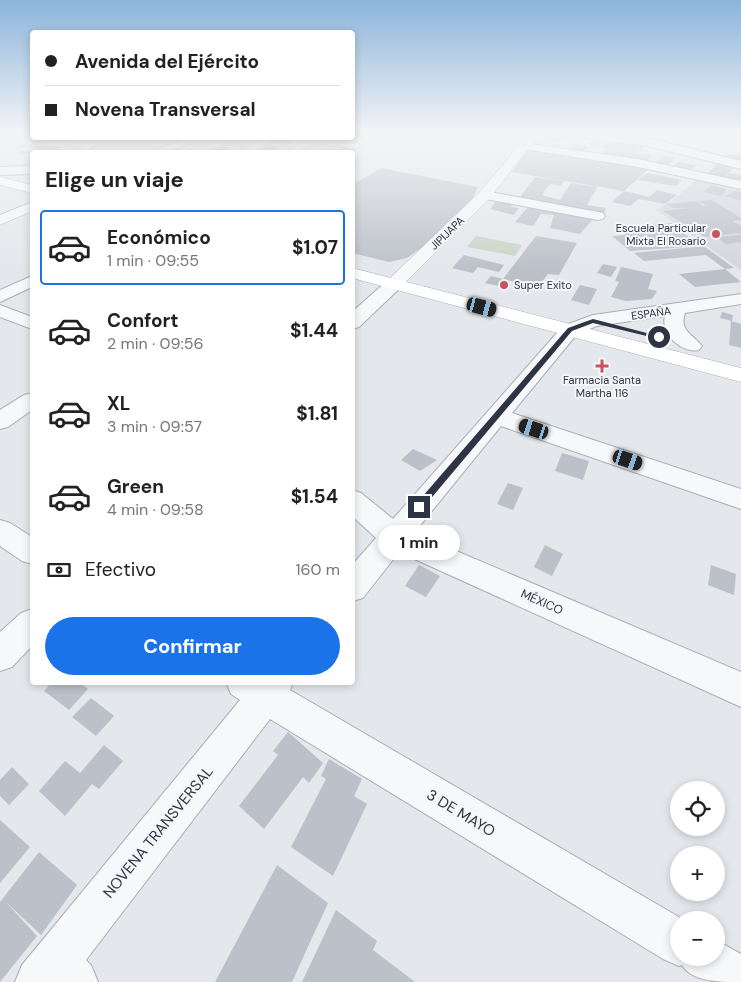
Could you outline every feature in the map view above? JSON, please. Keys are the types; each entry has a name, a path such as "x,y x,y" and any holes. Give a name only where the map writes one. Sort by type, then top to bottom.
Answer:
{"main road":[{"path":"0,181 30,188"},
{"path":"355,263 399,279 570,330 741,375"},
{"path":"355,273 399,279 593,321 741,359"}],"street":[{"name":"JIPIJAPA","path":"399,279 485,195 497,179"},
{"path":"710,179 741,186"},
{"path":"485,195 598,216"},
{"path":"0,213 30,201"},
{"path":"0,220 30,207"},
{"path":"355,320 399,279"},
{"path":"0,297 30,282"},
{"name":"ESPAÑA","path":"593,321 741,299"},
{"name":"ESPAÑA","path":"678,308 673,318 673,325 677,334 692,346"},
{"path":"0,310 30,322"},
{"path":"355,584 570,330 593,321"},
{"path":"0,421 30,401"},
{"path":"496,416 741,499"},
{"name":"MÉXICO","path":"355,503 394,537 741,690"},
{"path":"0,531 30,551"},
{"path":"0,655 30,626"},
{"name":"3 DE MAYO","path":"262,687 670,937"},
{"name":"NOVENA TRANSVERSAL","path":"55,976 262,687"}],"shaded area":[{"name":"Escuela Particular Mixta El Rosario","path":"697,179 741,188 741,270 656,210 672,201"}],"green space":[{"path":"476,236 522,245 515,256 467,247"}],"building":[{"path":"363,179 436,179 478,187 473,198 427,244 407,258 389,262 355,254 355,183"},
{"path":"534,179 548,179 564,181 561,186 550,184 542,195 560,200 571,183 597,187 587,205 606,208 604,213 520,197"},
{"path":"552,179 638,179 624,191"},
{"path":"676,179 682,180 676,186 638,180"},
{"path":"728,179 741,179 741,182"},
{"path":"711,185 726,189 721,196 703,192"},
{"path":"657,190 677,195 665,204 639,199 630,206 612,202 624,191 649,197"},
{"path":"736,191 741,192 741,201 725,196"},
{"path":"712,200 741,218 741,220 733,221 741,226 741,233 705,237 663,211 689,208 673,208 667,204 696,201 703,206 707,206 699,201"},
{"path":"496,201 512,204 511,207 519,208 514,215 490,209"},
{"path":"528,207 594,218 580,234 550,228 554,215 541,214 533,226 515,222"},
{"path":"671,223 700,246 630,251 612,236 624,235 630,229"},
{"path":"741,235 741,242 726,244 716,237"},
{"path":"536,236 577,243 559,275 548,274 537,288 503,279"},
{"path":"704,246 734,268 725,269 706,255 644,261 634,253"},
{"path":"464,255 504,265 499,272 478,267 473,273 452,268"},
{"path":"603,264 617,267 611,277 597,273"},
{"path":"621,267 653,274 648,289 657,291 652,299 626,301 611,297 619,282 615,281"},
{"path":"725,269 741,282 695,287 679,274"},
{"path":"491,276 503,279 498,286 485,283"},
{"path":"580,285 597,289 589,305 571,300"},
{"path":"722,312 733,315 732,321 720,318"},
{"path":"731,321 741,324 741,348 729,345"},
{"path":"413,449 437,460 420,471 401,460"},
{"path":"562,453 589,461 583,480 555,471"},
{"path":"508,483 523,488 513,510 497,504"},
{"path":"545,545 563,554 552,576 534,567"},
{"path":"419,565 440,576 426,597 405,586"},
{"path":"711,565 736,574 734,595 708,585"},
{"path":"49,685 83,685 88,689 69,710 44,691"},
{"path":"91,698 114,716 96,736 72,717"},
{"path":"288,732 323,763 309,783 303,777 264,829 239,806 278,755 273,751"},
{"path":"104,745 123,761 99,789 92,784 65,816 39,791 65,761 80,773"},
{"path":"329,759 362,779 354,796 367,804 333,876 291,847 326,779 321,776"},
{"path":"12,767 29,784 9,805 0,796 0,780"},
{"path":"0,820 30,847 0,883"},
{"path":"39,852 77,885 41,935 5,901 37,936 0,982 0,902"},
{"path":"277,865 328,903 292,982 215,982"},
{"path":"336,910 377,941 373,950 415,982 302,982"}],"place":[{"name":"Escuela Particular Mixta El Rosario","path":"716,234"},
{"name":"Super Exito","path":"504,285"},
{"name":"Farmacia Santa Martha 116","path":"602,366"}],"route":[{"path":"419,507 570,330 593,321 659,337"}]}
